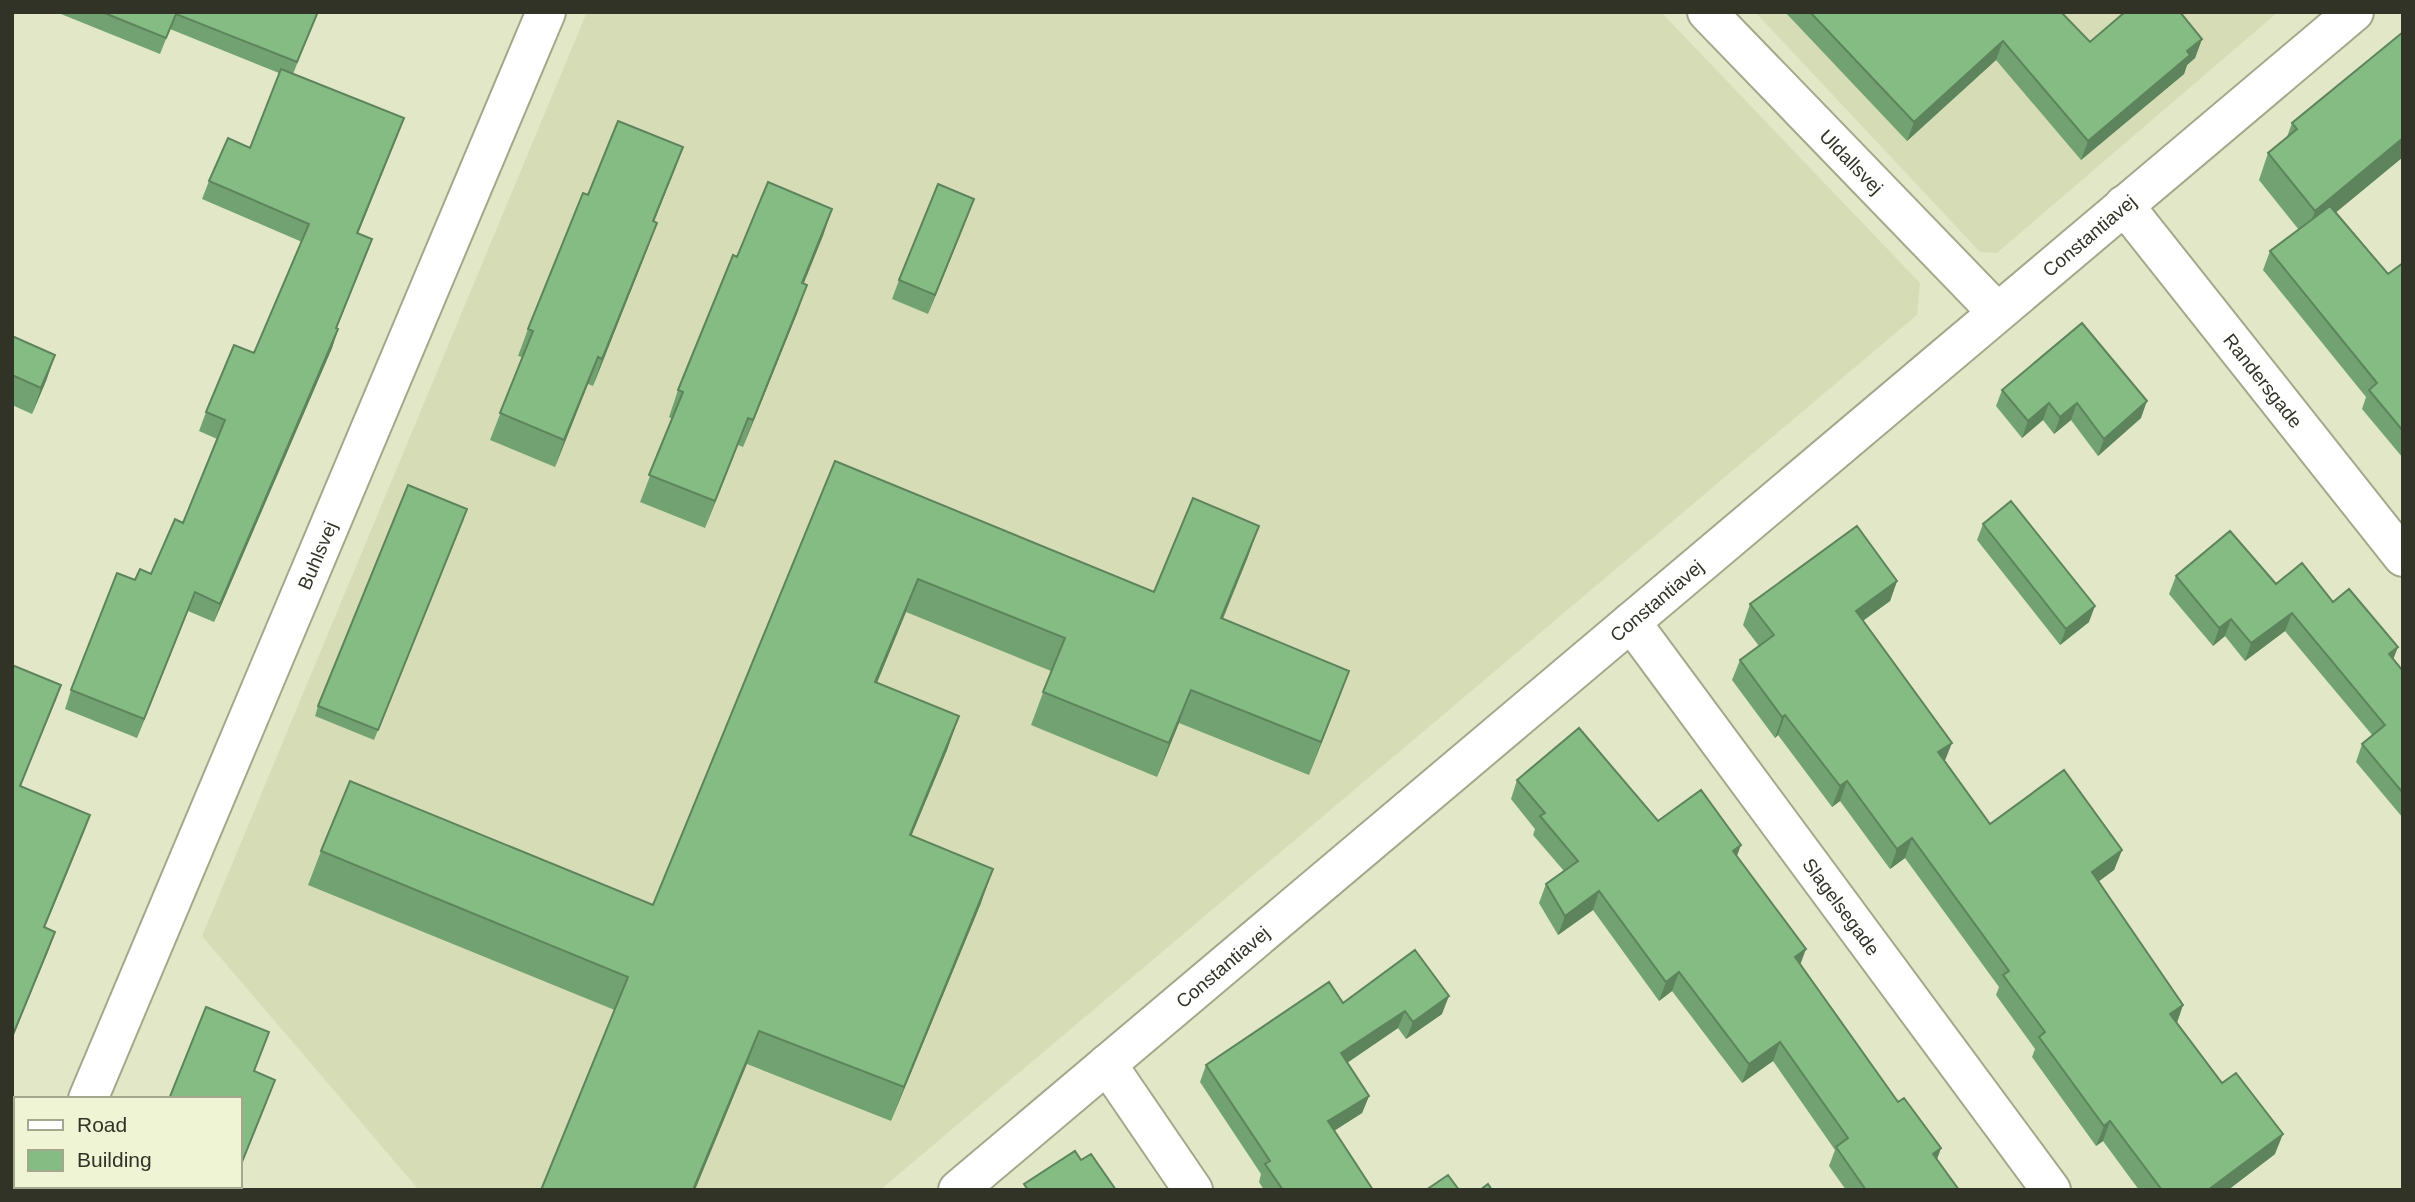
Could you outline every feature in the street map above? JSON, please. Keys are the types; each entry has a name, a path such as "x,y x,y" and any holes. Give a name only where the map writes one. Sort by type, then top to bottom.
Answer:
{"street":[{"name":"Buhlsvej","path":"89,1097 546,12"},
{"name":"Uldallsvej","path":"1707,12 1996,311"},
{"name":"Constantiavej","path":"958,1190 1996,311 2354,12"},
{"name":"Randersgade","path":"2124,205 2403,556"},
{"name":"Slagelsegade","path":"1631,622 2052,1190"},
{"path":"1107,1064 1194,1190"}],"shaded area":[{"path":"587,12 1661,12 1920,283 1917,315 880,1190 419,1190 202,936"},
{"path":"1755,12 2278,12 1997,253 1980,252"}],"building":[{"path":"102,12 317,14 297,62 176,14 166,38"},
{"path":"1810,12 2061,12 2090,42 2125,12 2180,12 2202,39 2187,51 2190,55 2088,141 2003,41 1914,122"},
{"path":"2403,32 2403,138 2315,211 2268,153 2297,129 2292,123"},
{"path":"281,69 404,118 357,233 372,239 336,328 338,329 220,604 195,592 144,719 71,690 117,573 135,580 140,569 151,574 175,519 183,523 225,420 206,412 234,345 254,353 309,224 209,181 228,138 250,148"},
{"path":"618,121 683,147 653,221 657,223 602,359 598,357 564,440 500,413 533,331 528,329 583,193 588,195"},
{"path":"768,182 832,209 802,283 807,285 753,420 748,418 715,501 649,475 683,392 678,390 733,255 737,257"},
{"path":"938,184 974,199 935,295 899,280"},
{"path":"2330,206 2388,274 2403,263 2403,431 2369,390 2377,383 2270,251"},
{"path":"2082,323 2147,401 2104,439 2077,403 2060,417 2049,403 2028,421 2002,390"},
{"path":"12,336 55,355 41,388 12,375"},
{"path":"835,461 1154,592 1193,498 1259,526 1221,618 1349,671 1321,742 1191,690 1169,743 1043,692 1065,638 918,579 875,682 959,716 910,835 993,869 904,1087 759,1031 693,1190 541,1190 628,977 321,851 350,781 653,905"},
{"path":"408,485 467,509 378,730 318,706"},
{"path":"2011,501 2095,606 2066,629 1983,524"},
{"path":"1857,526 1897,581 1856,611 1952,743 1938,752 1990,824 2064,770 2122,850 2092,872 2183,1005 2170,1014 2222,1083 2236,1073 2283,1134 2208,1190 2162,1190 2110,1121 2104,1126 2039,1037 2045,1032 2003,975 2009,971 1912,838 1897,849 1847,781 1840,786 1785,715 1782,717 1740,660 1774,635 1750,604"},
{"path":"2230,531 2276,584 2302,563 2333,602 2349,589 2398,647 2389,654 2403,671 2403,793 2362,744 2385,725 2292,613 2251,643 2231,619 2219,628 2176,576"},
{"path":"12,665 61,685 20,786 90,815 44,927 55,932 12,1037"},
{"path":"1579,728 1658,821 1701,790 1741,845 1733,851 1806,949 1795,957 1898,1102 1904,1098 1941,1148 1933,1154 1959,1190 1866,1190 1836,1147 1848,1138 1780,1042 1749,1064 1679,972 1666,982 1599,891 1565,916 1546,884 1578,861 1540,816 1545,813 1517,780"},
{"path":"1415,950 1449,996 1413,1022 1405,1011 1341,1053 1369,1096 1328,1121 1373,1190 1283,1190 1265,1164 1270,1161 1206,1065 1329,982 1343,1003"},
{"path":"206,1007 269,1032 254,1071 275,1080 242,1162 242,1097 170,1097"},
{"path":"1075,1151 1081,1160 1091,1154 1116,1190 1028,1190 1024,1184"},
{"path":"1448,1175 1459,1190 1426,1190"},
{"path":"1488,1184 1492,1190 1480,1190"},
{"path":"123,1188 193,1188 192,1190 122,1190"}]}
